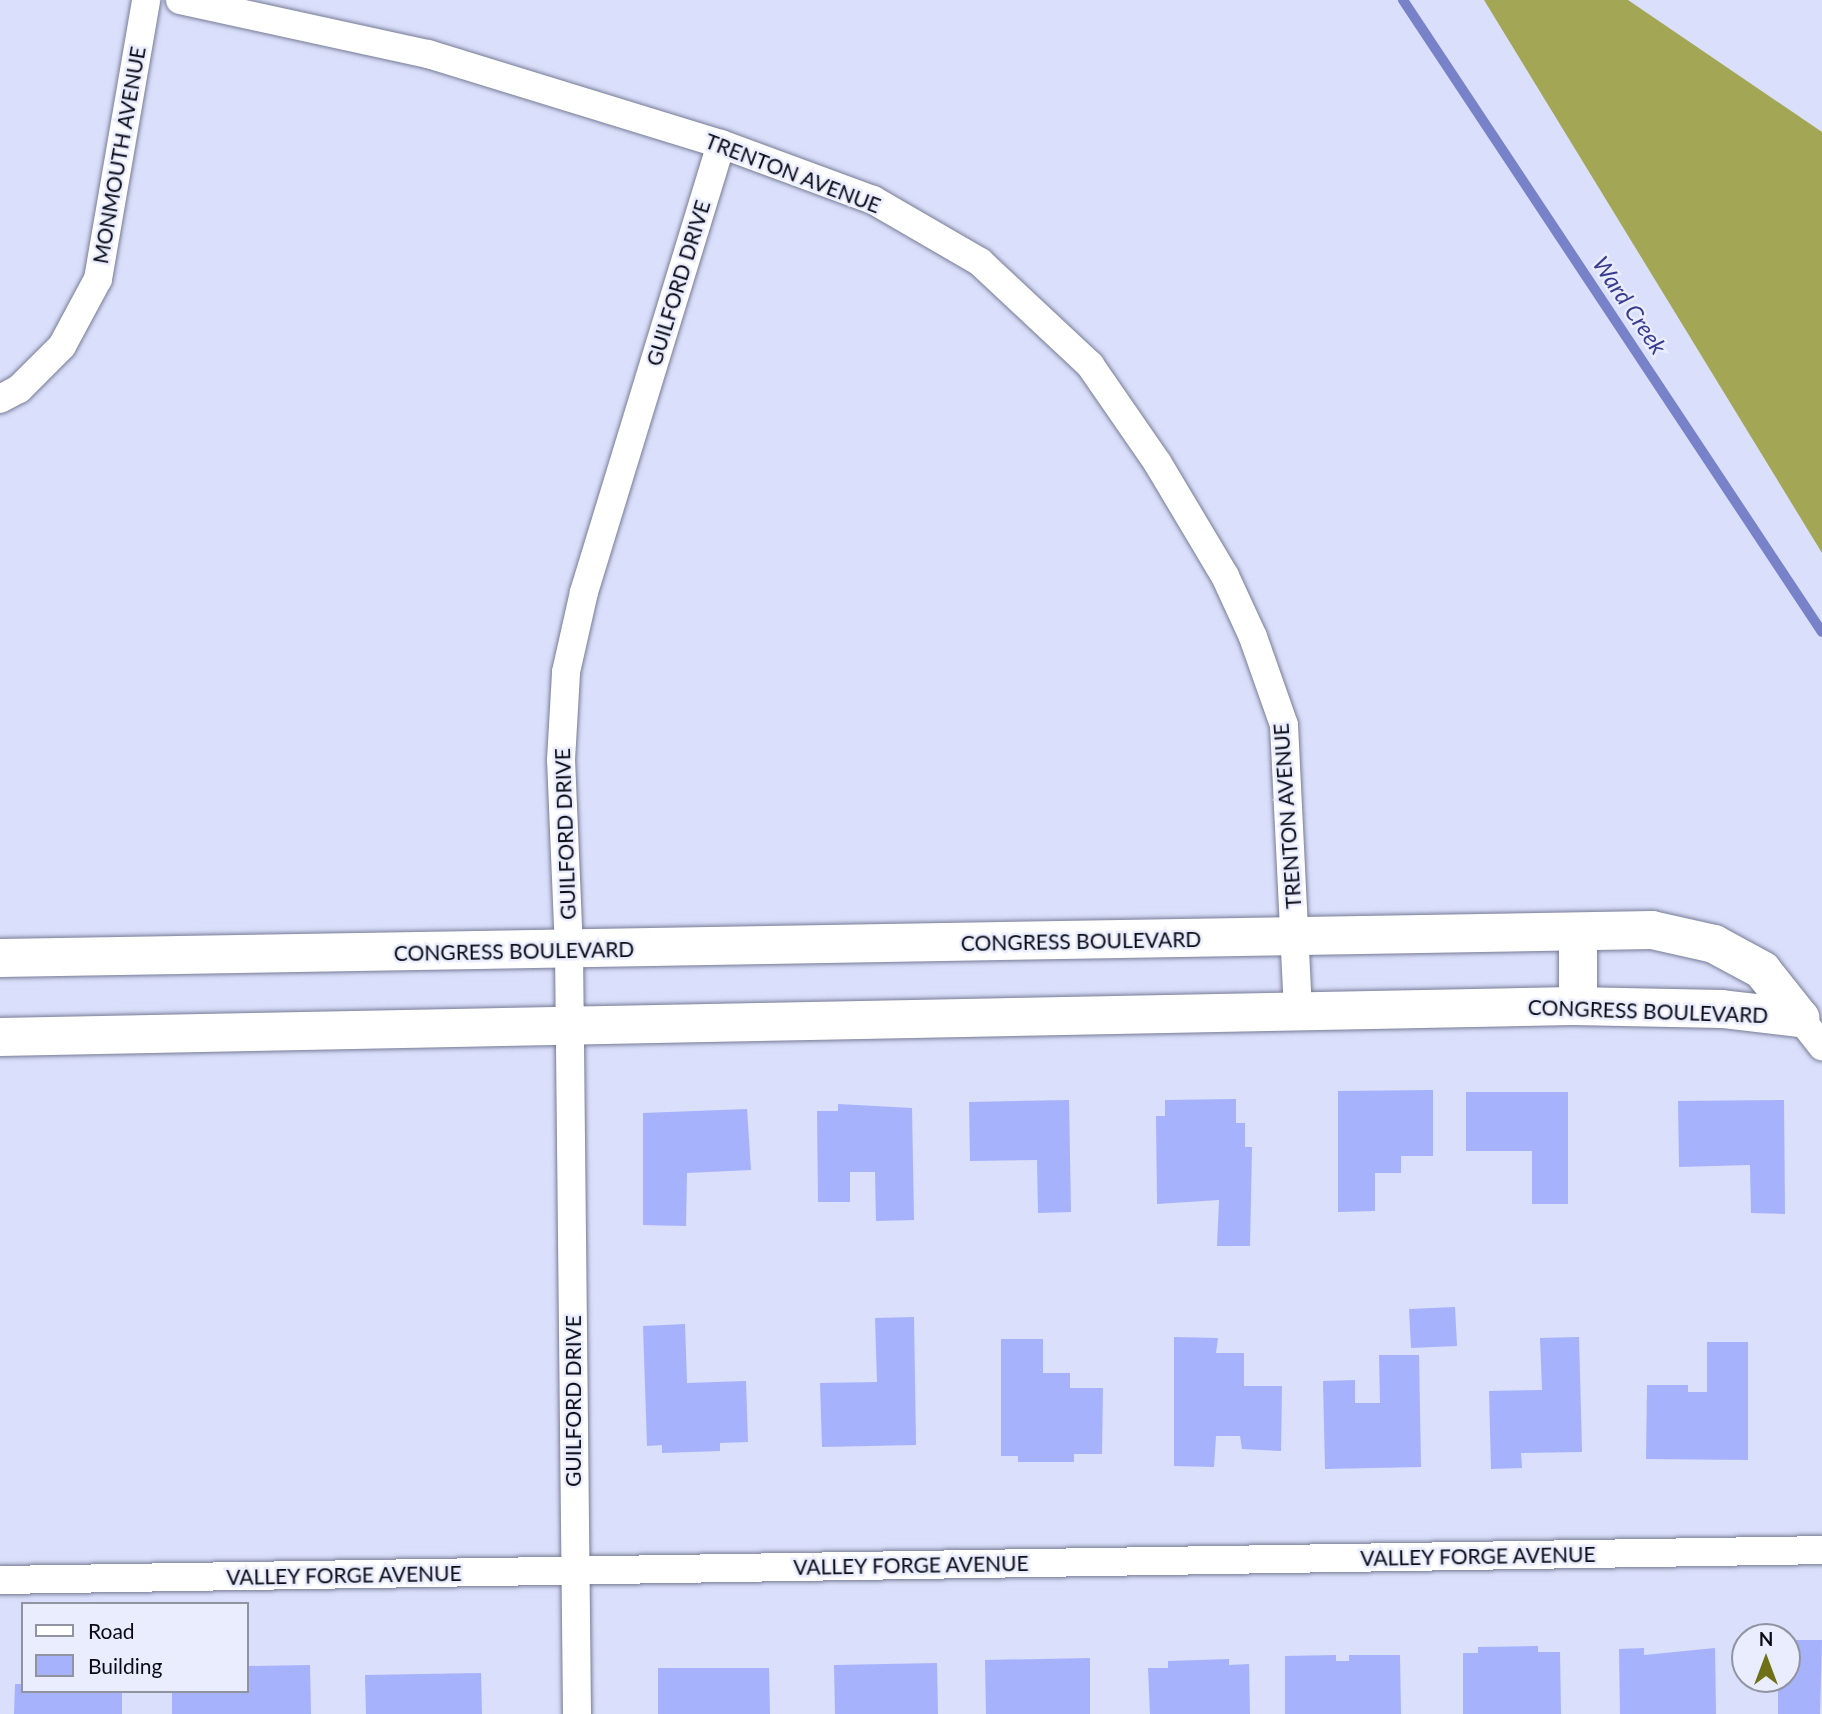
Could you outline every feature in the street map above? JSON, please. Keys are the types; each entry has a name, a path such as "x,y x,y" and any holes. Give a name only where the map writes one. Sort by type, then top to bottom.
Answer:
{"street":[{"name":"MONMOUTH AVENUE","path":"0,399 19,389 62,346 98,279 146,0"},
{"name":"TRENTON AVENUE","path":"180,0 428,54 720,144 873,200 980,262 1090,365 1157,461 1225,576 1253,637 1283,725 1298,1012"},
{"name":"GUILFORD DRIVE","path":"578,1714 574,1571 569,950 561,760 566,672 584,592 720,144"},
{"name":"CONGRESS BOULEVARD","path":"0,958 1652,930 1714,944 1762,970 1811,1032"},
{"path":"1578,932 1578,1006"},
{"name":"CONGRESS BOULEVARD","path":"0,1037 1578,1006 1722,1009 1811,1032"},
{"name":"VALLEY FORGE AVENUE","path":"0,1580 1822,1550"}],"green space":[{"path":"1484,0 1628,0 1822,132 1822,553"}],"building":[{"path":"1433,1090 1433,1156 1401,1156 1401,1173 1375,1173 1375,1211 1338,1212 1338,1091"},
{"path":"1466,1092 1568,1092 1568,1204 1532,1204 1532,1151 1466,1151"},
{"path":"1236,1099 1236,1123 1245,1123 1245,1147 1252,1147 1250,1246 1217,1246 1219,1200 1157,1204 1156,1116 1165,1116 1165,1100"},
{"path":"1069,1100 1071,1212 1038,1213 1037,1160 970,1161 969,1102"},
{"path":"1784,1100 1785,1214 1751,1213 1750,1165 1679,1167 1678,1101"},
{"path":"838,1104 912,1108 914,1220 876,1221 875,1172 850,1172 850,1202 818,1202 817,1111 838,1111"},
{"path":"747,1109 751,1170 687,1173 686,1226 643,1225 643,1113"},
{"path":"1455,1307 1457,1346 1411,1348 1409,1309"},
{"path":"914,1317 916,1445 822,1447 820,1383 877,1382 875,1318"},
{"path":"685,1324 687,1383 746,1381 748,1442 720,1443 720,1451 662,1453 662,1445 647,1446 643,1326"},
{"path":"1174,1337 1218,1338 1216,1353 1244,1353 1244,1386 1282,1386 1281,1451 1242,1449 1240,1436 1216,1436 1214,1467 1174,1466"},
{"path":"1579,1337 1582,1452 1521,1453 1522,1468 1491,1469 1489,1391 1542,1390 1540,1338"},
{"path":"1001,1339 1043,1339 1043,1373 1070,1373 1070,1388 1103,1388 1102,1454 1074,1454 1074,1462 1018,1462 1018,1456 1001,1456"},
{"path":"1707,1342 1748,1342 1748,1460 1646,1459 1647,1385 1688,1385 1688,1392 1707,1392"},
{"path":"1379,1355 1419,1355 1421,1467 1325,1469 1323,1381 1355,1380 1355,1403 1380,1403"},
{"path":"1801,1640 1822,1640 1820,1714 1778,1714 1778,1693 1801,1693"},
{"path":"1538,1646 1538,1652 1560,1652 1561,1714 1463,1714 1463,1653 1478,1653 1478,1647"},
{"path":"1644,1648 1644,1655 1715,1648 1716,1714 1620,1714 1619,1649"},
{"path":"1336,1655 1336,1661 1349,1661 1349,1655 1400,1655 1401,1714 1285,1714 1285,1656"},
{"path":"1090,1658 1090,1714 986,1714 985,1660"},
{"path":"1229,1659 1229,1665 1249,1664 1250,1714 1150,1714 1148,1668 1168,1668 1168,1661"},
{"path":"937,1663 938,1714 835,1714 834,1665"},
{"path":"310,1665 311,1714 172,1714 172,1693 248,1693 248,1666"},
{"path":"658,1668 769,1668 770,1714 658,1714"},
{"path":"481,1673 482,1714 366,1714 365,1675"},
{"path":"15,1684 21,1684 21,1693 122,1693 122,1714 14,1714"}],"waterway":[{"name":"Ward Creek","path":"1403,0 1822,632"}]}
